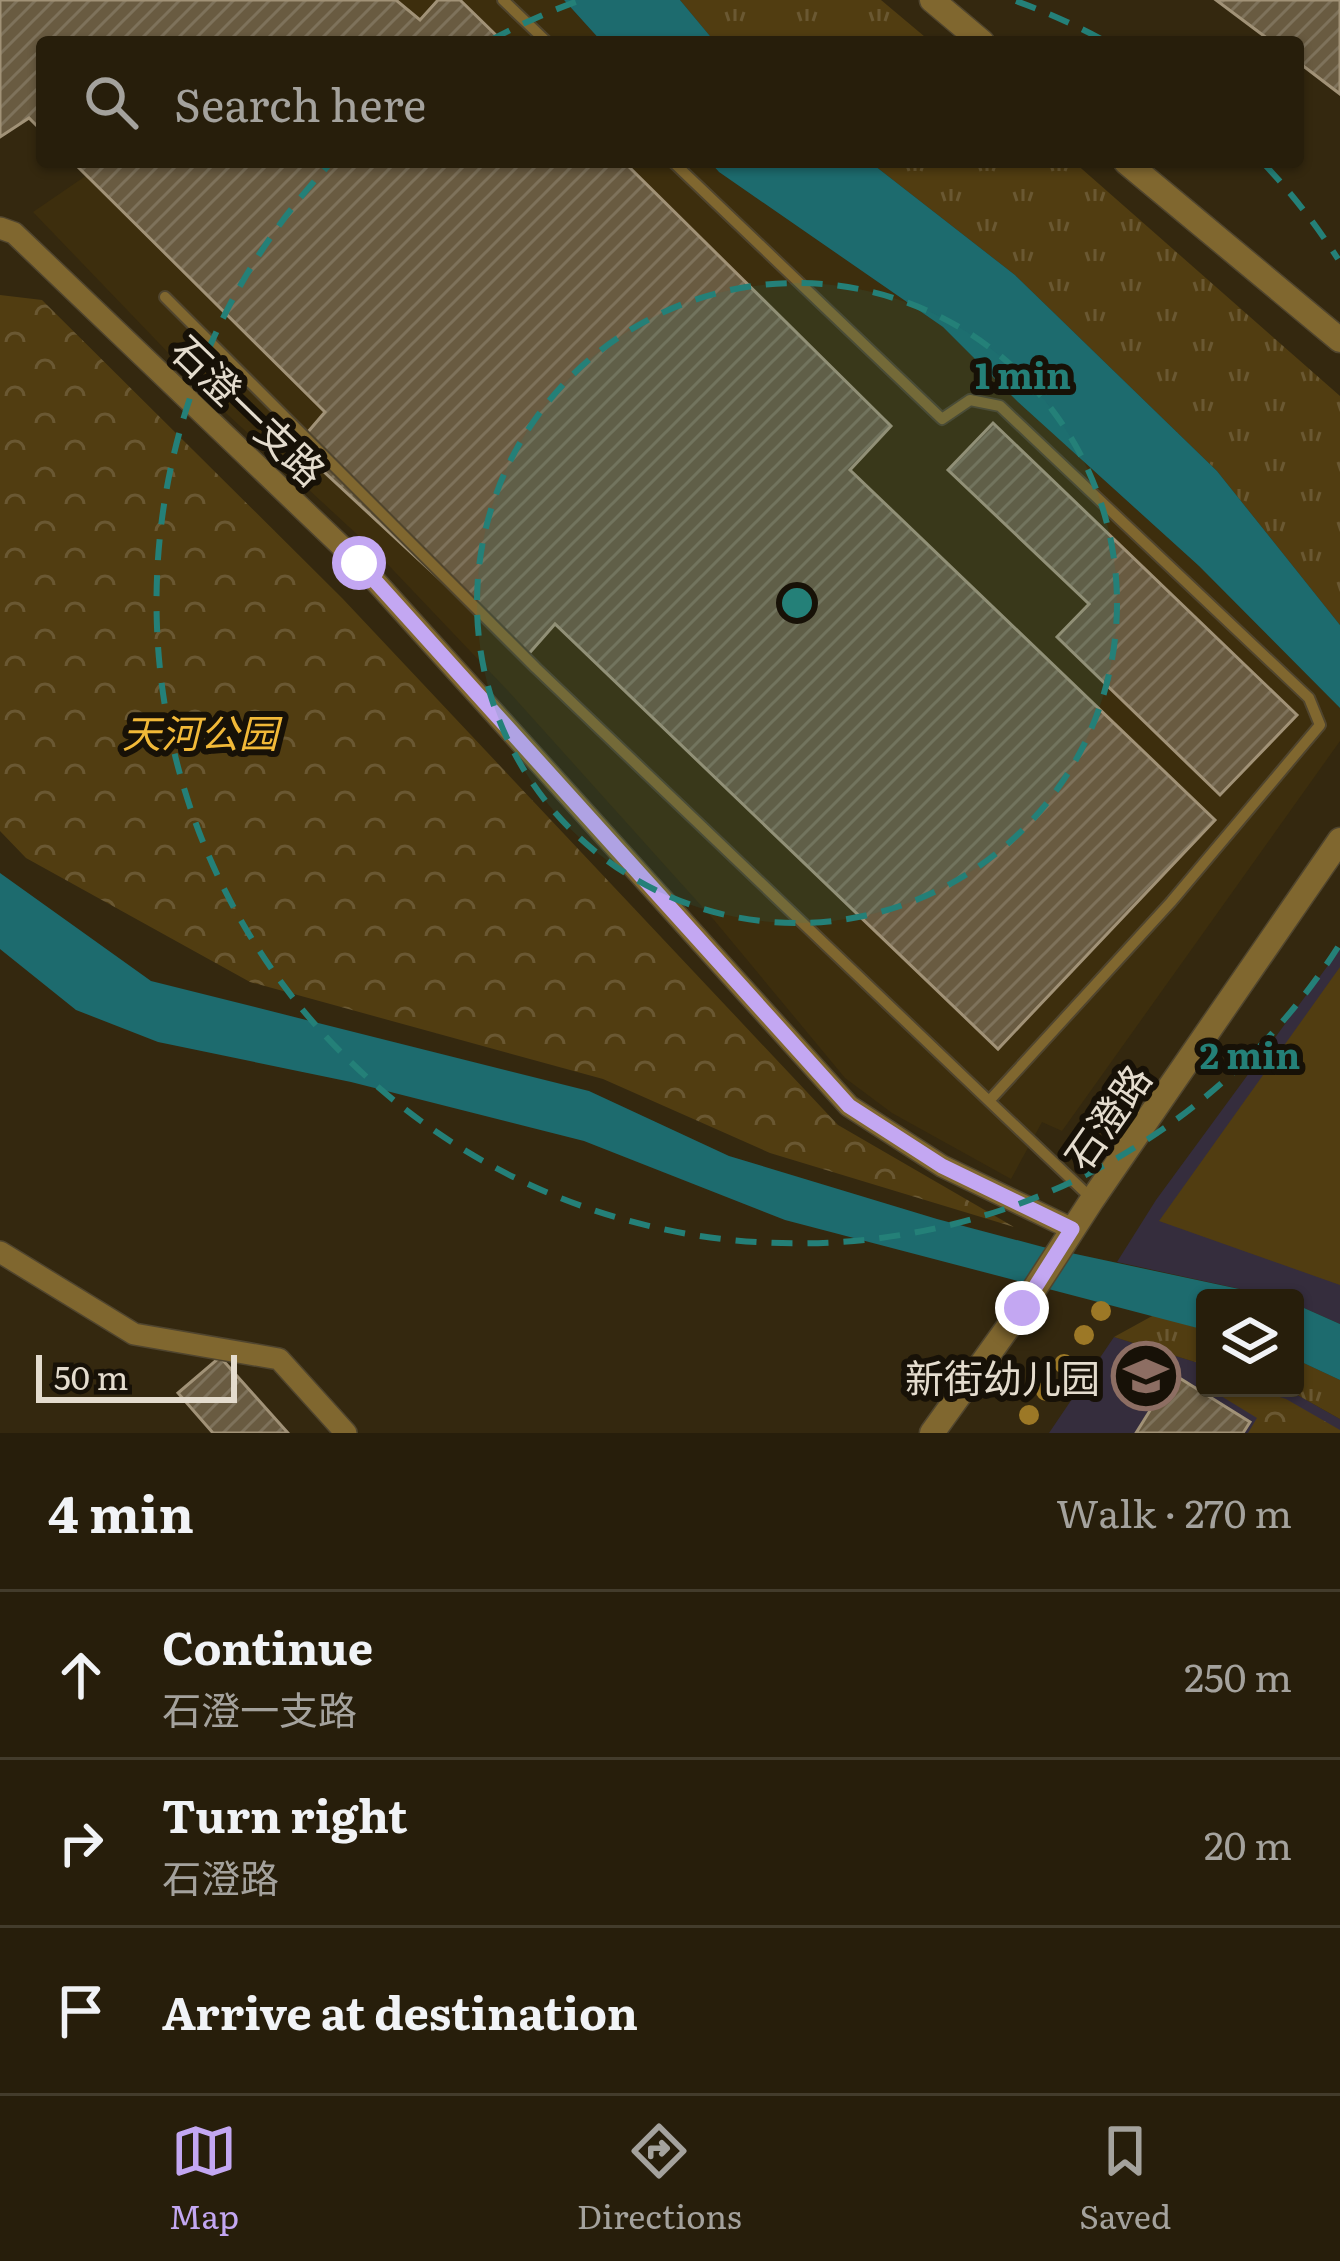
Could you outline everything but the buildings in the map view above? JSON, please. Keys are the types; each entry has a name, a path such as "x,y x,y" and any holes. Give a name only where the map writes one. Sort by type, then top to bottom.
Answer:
{"street":[{"path":"932,0 975,36"},
{"path":"1133,168 1340,340"},
{"name":"石澄一支路","path":"0,228 14,233 359,563 849,1106 942,1166 1072,1229"},
{"name":"石澄路","path":"932,1433 1340,840"},
{"path":"0,1252 134,1334 279,1359 346,1433"}],"lane":[{"path":"503,0 541,36"},
{"path":"679,168 942,419 970,400 1000,406 1309,698 1320,725 1171,902 989,1101"},
{"path":"165,297 536,668 1092,1200"}],"shaded area":[{"path":"342,0 564,0 597,36 290,36"},
{"path":"97,168 715,168 943,327 1018,402 1199,566 1340,708 1340,741 1062,1131 1042,1122 1011,1179 892,1113 845,1078 714,920 510,693 375,551 227,414 33,212"},
{"path":"1340,949 1340,1324 1304,1308 1304,1289 1240,1289 1117,1262 1156,1200"},
{"name":"新街幼儿园","path":"1114,1337 1196,1362 1196,1397 1301,1397 1340,1419 1340,1433 1049,1433"}],"green space":[{"path":"680,0 881,0 924,36 710,36"},
{"path":"878,168 1081,168 1340,396 1340,625 1217,471 1015,275"},
{"name":"天河公园","path":"0,295 42,300 342,598 838,1125 1014,1227 770,1153 603,1079 250,982 26,858 0,831"},
{"path":"1340,967 1340,1285 1159,1221"},
{"path":"1154,1315 1196,1327 1196,1362 1114,1337"},
{"path":"1304,1363 1340,1380 1340,1419 1301,1397"},
{"path":"1223,1397 1280,1397 1340,1433 1248,1433 1257,1418"}],"water":[{"path":"564,0 680,0 710,36 597,36"},
{"path":"715,168 878,168 1015,275 1217,471 1340,625 1340,708 1199,566 1018,402 943,327"},
{"path":"0,873 151,981 589,1091 729,1156 937,1219 1239,1289 1196,1289 1196,1328 785,1220 584,1141 351,1082 158,1042 76,1010 0,949"},
{"path":"1304,1308 1340,1324 1340,1380 1304,1363"}],"place":[{"name":"新街幼儿园","path":"1146,1376"}],"route":[{"path":"359,563 849,1106 942,1166 1072,1229 1022,1308"}]}
